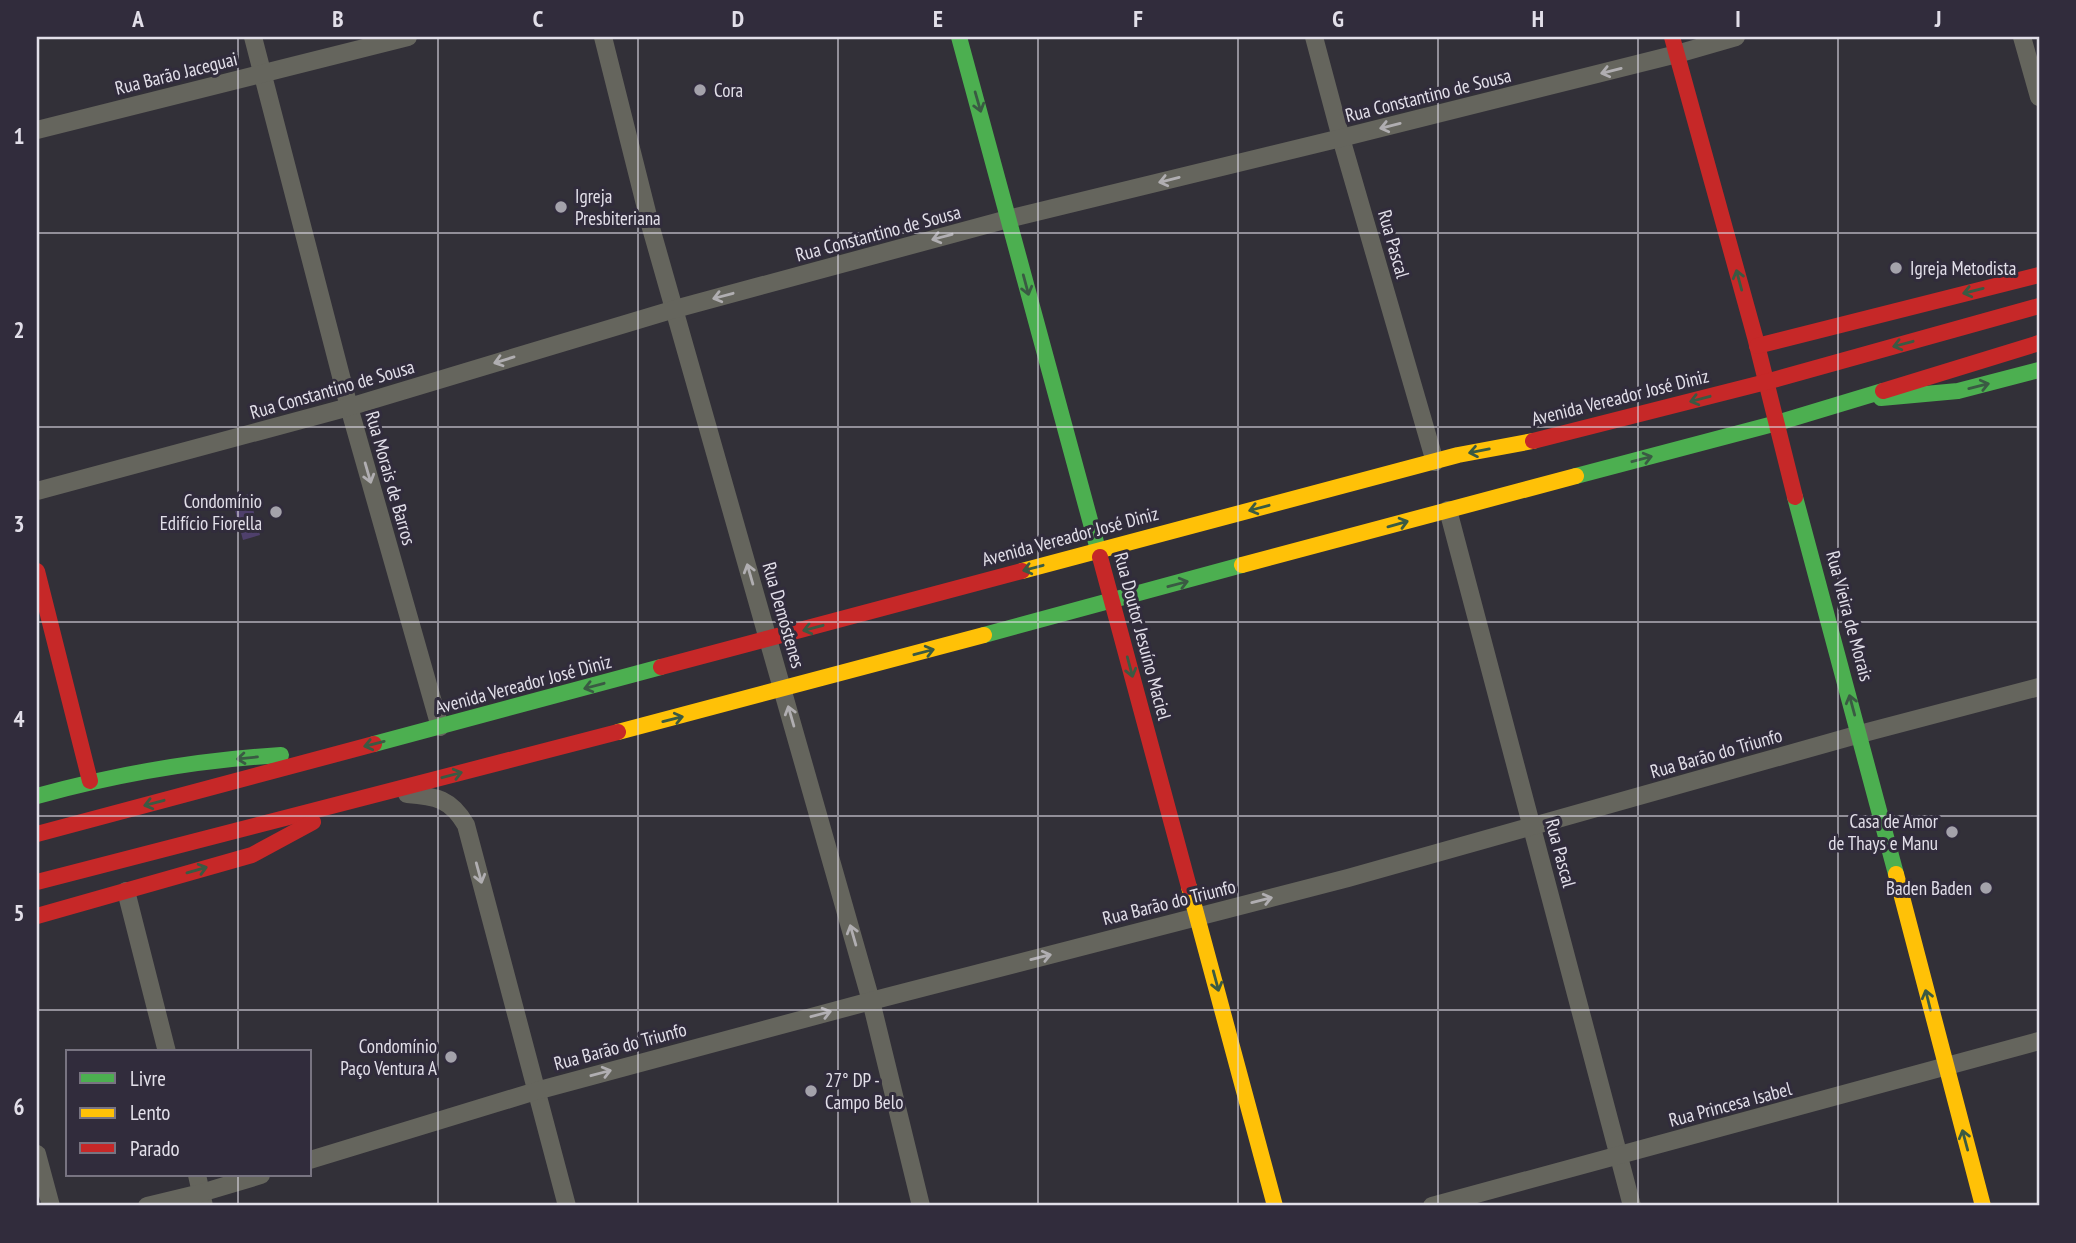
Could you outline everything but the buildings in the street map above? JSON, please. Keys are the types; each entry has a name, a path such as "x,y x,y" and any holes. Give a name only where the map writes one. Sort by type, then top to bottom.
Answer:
{"main road":[{"name":"Rua Doutor Jesuíno Maciel","path":"959,37 1275,1206"},
{"name":"Rua Vieira de Morais","path":"1674,45 1757,346 1983,1206"},
{"path":"1757,346 2039,275"},
{"name":"Avenida Vereador José Diniz","path":"37,834 1458,455 1551,438 2039,306"},
{"path":"37,882 783,690 1777,423 2039,343"},
{"path":"1863,398 1958,391 2039,370"},
{"path":"37,571 90,781"},
{"path":"37,796 90,781 190,764 288,755 315,759"},
{"path":"37,916 252,855 356,800"}],"street":[{"name":"Rua Morais de Barros","path":"253,37 349,407 440,727"},
{"name":"Rua Barão Jaceguai","path":"37,130 408,37"},
{"name":"Rua Demóstenes","path":"603,37 651,228 871,1001 921,1206"},
{"name":"Rua Pascal","path":"1314,37 1435,462"},
{"name":"Rua Constantino de Sousa","path":"37,491 349,407 675,309 1008,219 1341,138 1674,45 1735,37"},
{"path":"2022,37 2039,97"},
{"name":"Rua Pascal","path":"1448,510 1632,1206"},
{"name":"Rua Barão do Triunfo","path":"312,1159 536,1091 1348,878 1860,734 2039,687"},
{"path":"386,792 435,797 455,809 466,825 566,1206"},
{"path":"126,891 166,1050"},
{"name":"Rua Princesa Isabel","path":"1432,1206 2039,1041"},
{"path":"37,1154 51,1206"},
{"path":"197,1176 203,1200"},
{"path":"147,1206 203,1200 259,1176"}],"shaded area":[{"path":"249,494 260,535 243,540 232,499"}],"traffic: fast":[{"path":"959,37 1100,557"},
{"path":"1881,398 1958,391 2039,370"},
{"path":"1576,476 1777,423 1883,391"},
{"path":"1795,497 1896,874"},
{"path":"984,635 1242,565"},
{"path":"374,744 661,667"},
{"path":"37,796 158,769 281,755"}],"traffic: slow":[{"path":"1022,571 1458,455 1533,441"},
{"path":"1242,565 1576,476"},
{"path":"618,732 984,635"},
{"path":"1896,874 1983,1206"},
{"path":"1189,887 1275,1206"}],"traffic: jam":[{"path":"1672,37 1755,337 1795,497"},
{"path":"1757,346 2039,275"},
{"path":"1533,441 1766,382 2039,306"},
{"path":"1883,391 2039,343"},
{"path":"1100,557 1189,887"},
{"path":"37,571 90,781"},
{"path":"661,667 1022,571"},
{"path":"37,882 618,732"},
{"path":"37,834 374,744"},
{"path":"37,916 252,855 313,822"}],"place":[{"name":"Cora","path":"700,90"},
{"name":"Igreja Presbiteriana","path":"561,207"},
{"name":"Igreja Metodista","path":"1896,268"},
{"name":"Condomínio Edifício Fiorella","path":"276,512"},
{"name":"Casa de Amor de Thays e Manu","path":"1952,832"},
{"name":"Baden Baden","path":"1986,888"},
{"name":"Condomínio Paço Ventura A","path":"451,1057"},
{"name":"27° DP - Campo Belo","path":"811,1091"}]}
